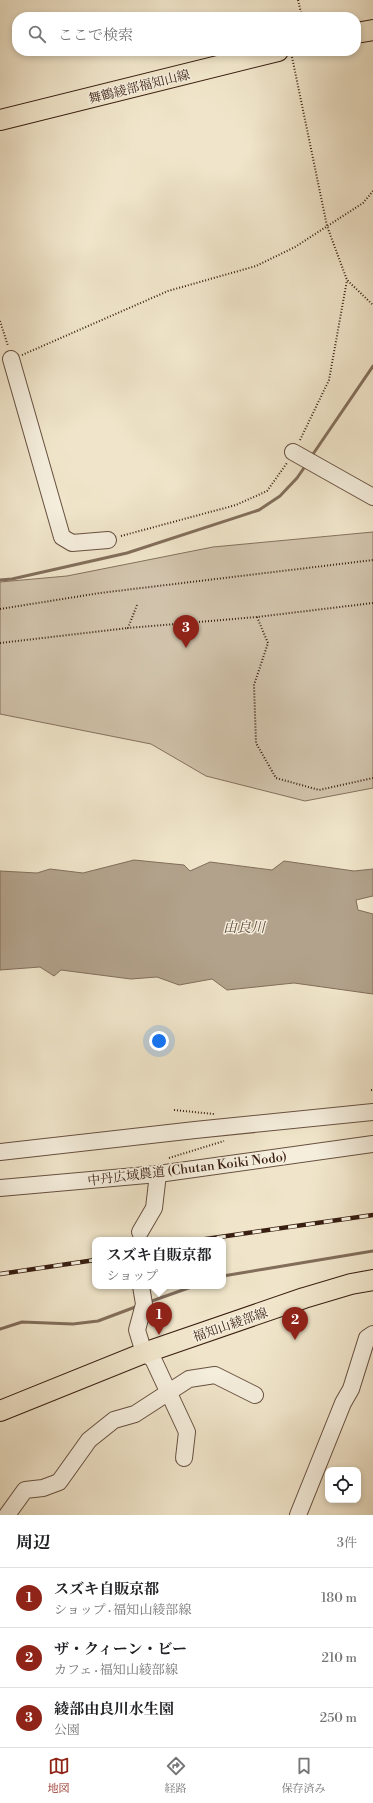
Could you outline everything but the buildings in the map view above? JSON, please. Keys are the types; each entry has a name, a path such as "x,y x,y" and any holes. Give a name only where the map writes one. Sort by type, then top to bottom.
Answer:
{"main road":[{"path":"361,32 373,30"},
{"name":"舞鶴綾部福知山線","path":"0,120 258,56"},
{"name":"福知山綾部線","path":"0,1411 144,1353 304,1298 351,1284 373,1280"}],"street":[{"path":"11,359 62,537 72,543 108,540"},
{"path":"293,452 373,497"},
{"path":"0,1152 187,1130 373,1112"},
{"name":"中丹広域農道 (Chutan Koiki Nodo)","path":"0,1188 158,1174 373,1144"},
{"path":"140,1232 154,1208 158,1174"},
{"path":"141,1289 144,1304 136,1330 144,1353 154,1359 187,1432 184,1458"},
{"path":"298,1515 350,1389 367,1338 373,1334"},
{"path":"7,1515 25,1490 43,1488 59,1482 89,1440 114,1420 135,1414 189,1379 215,1375 255,1395"}],"path":[{"path":"298,0 301,12"},
{"path":"291,56 327,226 347,280 373,306"},
{"path":"0,321 11,359 168,291 256,266 295,247 363,203 373,191"},
{"path":"108,540 236,504 267,491 283,469 306,430 329,380 347,280"},
{"path":"0,609 100,594 373,560"},
{"path":"0,643 128,628 256,617 373,603"},
{"path":"128,628 137,606"},
{"path":"256,617 268,643 254,684 256,743 276,778 319,790 373,778"}],"shaded area":[{"path":"373,532 373,788 305,801 206,776 151,744 0,714 0,582 67,576 213,547"}],"water":[{"name":"由良川","path":"134,860 184,865 190,871 210,862 272,870 284,861 354,871 373,869 373,896 356,900 358,910 373,914 373,994 294,983 227,990 212,979 179,985 157,977 131,979 61,970 54,976 40,967 0,970 0,871 37,873 50,869 83,873"}],"waterway":[{"path":"311,457 373,366"},
{"path":"0,580 12,579 127,553 259,510 280,496 297,478 306,465"},
{"path":"226,1276 373,1251"},
{"path":"149,1302 186,1289"},
{"path":"0,1329 22,1322 73,1324 98,1321 138,1306"}],"railway":[{"path":"220,1237 373,1215"},
{"path":"0,1274 92,1260"}],"place":[{"name":"綾部由良川水生園","path":"186,648"},
{"name":"スズキ自販京都","path":"159,1335"},
{"name":"ザ・クィーン・ビー","path":"295,1340"}]}
